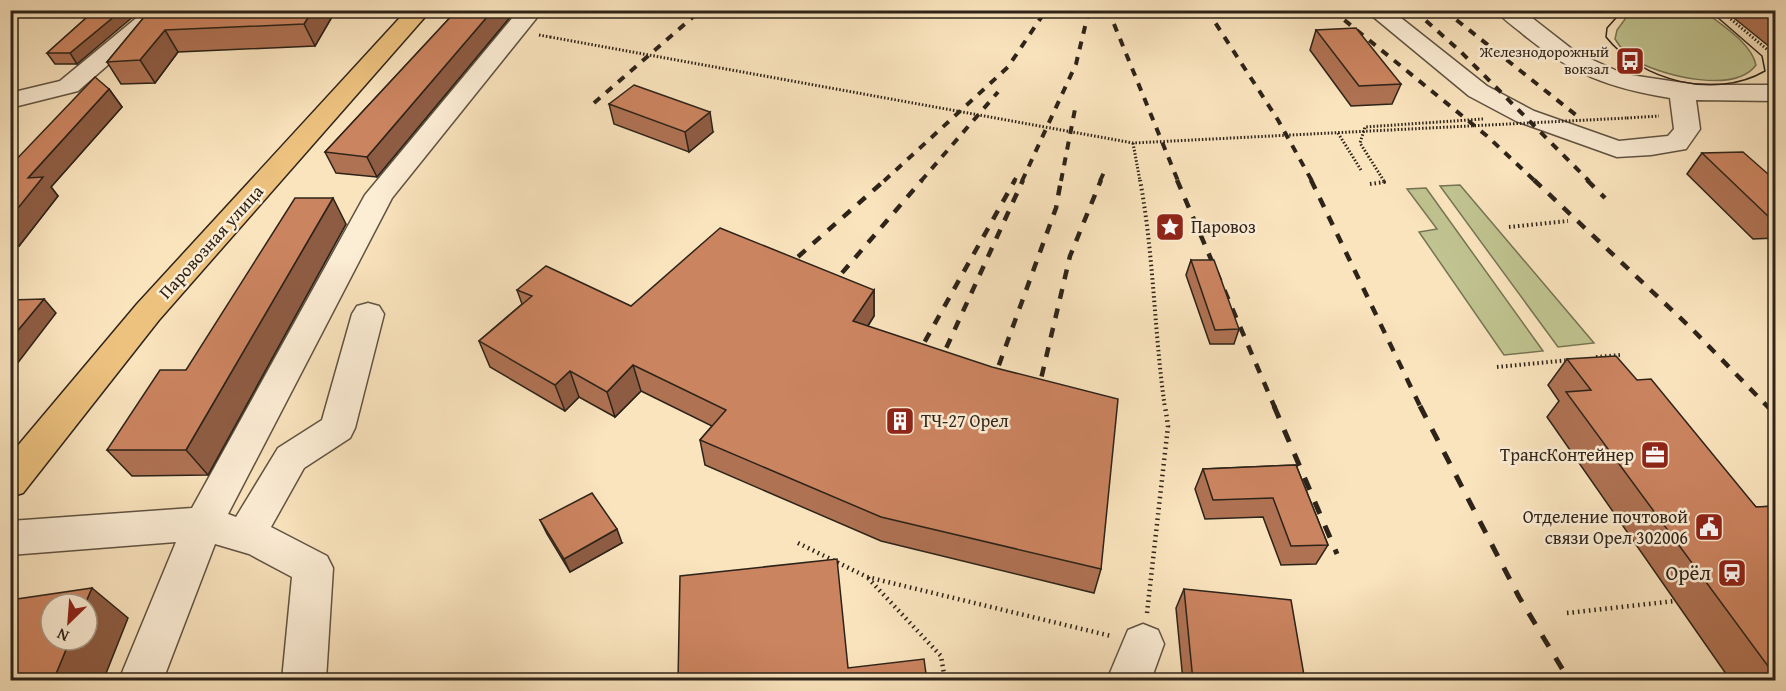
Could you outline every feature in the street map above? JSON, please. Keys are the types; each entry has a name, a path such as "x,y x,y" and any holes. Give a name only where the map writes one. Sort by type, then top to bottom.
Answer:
{"main road":[{"name":"Паровозная улица","path":"10,482 148,312 420,10"}],"street":[{"path":"10,101 69,86 160,10"},
{"path":"141,681 203,524 379,195 512,31 532,10"},
{"path":"1376,10 1478,91 1526,116 1617,149 1677,143 1687,129 1682,92"},
{"path":"1507,10 1570,59 1593,69 1648,86 1682,92 1737,95 1776,93"},
{"path":"245,536 291,458 337,428 368,314"},
{"path":"10,538 203,524 259,540 313,568 304,681"}],"path":[{"path":"1720,10 1776,57"},
{"path":"550,37 1133,143 1652,116"},
{"path":"1370,184 1384,182 1360,143 1365,127 1526,116"},
{"path":"1338,133 1360,170"},
{"path":"798,543 867,577 1136,662 1168,426 1158,357 1146,214 1133,143"},
{"path":"1509,227 1568,221"},
{"path":"1587,358 1621,355"},
{"path":"1497,367 1575,359"},
{"path":"867,577 941,656 945,681"},
{"path":"1567,613 1675,601"}],"green space":[{"path":"1631,11 1704,11 1742,41 1756,65 1746,74 1732,79 1699,80 1665,72 1638,62 1622,49 1615,39 1617,30"},
{"path":"1460,185 1594,343 1558,347 1440,186"},
{"path":"1426,188 1543,351 1504,355 1419,232 1437,229 1407,189"}],"building":[{"path":"95,10 122,10 70,53 47,53"},
{"path":"150,10 313,10 304,24 165,30 140,60 107,62"},
{"path":"457,10 493,10 367,157 325,152"},
{"path":"1356,28 1401,84 1359,86 1316,30"},
{"path":"95,77 109,89 28,178 43,177 10,218 10,166"},
{"path":"634,85 710,112 685,132 609,104"},
{"path":"1743,152 1776,181 1776,218 1770,218 1702,153"},
{"path":"295,198 333,198 186,450 107,450 160,370 186,370"},
{"name":"ТЧ-27 Орел","path":"720,228 874,290 853,321 992,367 1118,399 1101,569 881,517 700,440 726,410 633,365 607,392 570,371 555,385 479,341 532,296 517,290 546,266 631,306"},
{"path":"1191,260 1214,260 1239,329 1215,330"},
{"path":"44,299 10,340 10,300"},
{"path":"1616,356 1637,380 1651,379 1756,507 1776,506 1776,677 1566,392 1591,390 1567,359"},
{"path":"1296,465 1328,545 1291,546 1273,498 1213,500 1203,469"},
{"path":"592,493 617,529 564,559 540,520"},
{"path":"837,559 848,668 924,659 927,681 678,681 680,576"},
{"path":"92,588 90,592 65,592"},
{"path":"1184,589 1291,600 1305,681 1193,681"},
{"path":"39,596 39,652 65,652 53,681 10,681 10,613 17,599"}],"tram line":[{"path":"1623,10 1607,28 1606,37 1639,65 1659,75 1702,85 1745,80 1765,71 1762,56 1709,10"}],"railway":[{"path":"594,103 701,10"},
{"path":"884,181 1008,67 1046,10"},
{"path":"1022,181 1076,64 1089,10"},
{"path":"1207,10 1278,120 1312,181"},
{"path":"1332,10 1487,136 1535,181"},
{"path":"1414,10 1461,52 1589,181"},
{"path":"1444,10 1581,119"},
{"path":"1114,24 1178,181"},
{"path":"921,181 998,92"},
{"path":"1061,181 1076,104"},
{"path":"1100,181 1105,170"},
{"path":"783,270 885,180"},
{"path":"829,288 922,180"},
{"path":"915,359 1015,180"},
{"path":"938,366 1023,180"},
{"path":"992,384 1056,208 1061,180"},
{"path":"1037,396 1070,256 1101,180"},
{"path":"1177,180 1275,408"},
{"path":"1311,180 1421,407"},
{"path":"1534,180 1692,329 1769,408"},
{"path":"1587,180 1605,198"},
{"path":"1274,406 1337,554"},
{"path":"1768,406 1776,415"},
{"path":"1421,407 1519,597 1569,680"}],"place":[{"name":"Железнодорожный вокзал","path":"1630,61"},
{"name":"Паровоз","path":"1170,227"},
{"name":"ТЧ-27 Орел","path":"900,421"},
{"name":"ТрансКонтейнер","path":"1655,455"},
{"name":"Отделение почтовой связи Орел 302006","path":"1709,527"},
{"name":"Орёл","path":"1732,573"}]}
